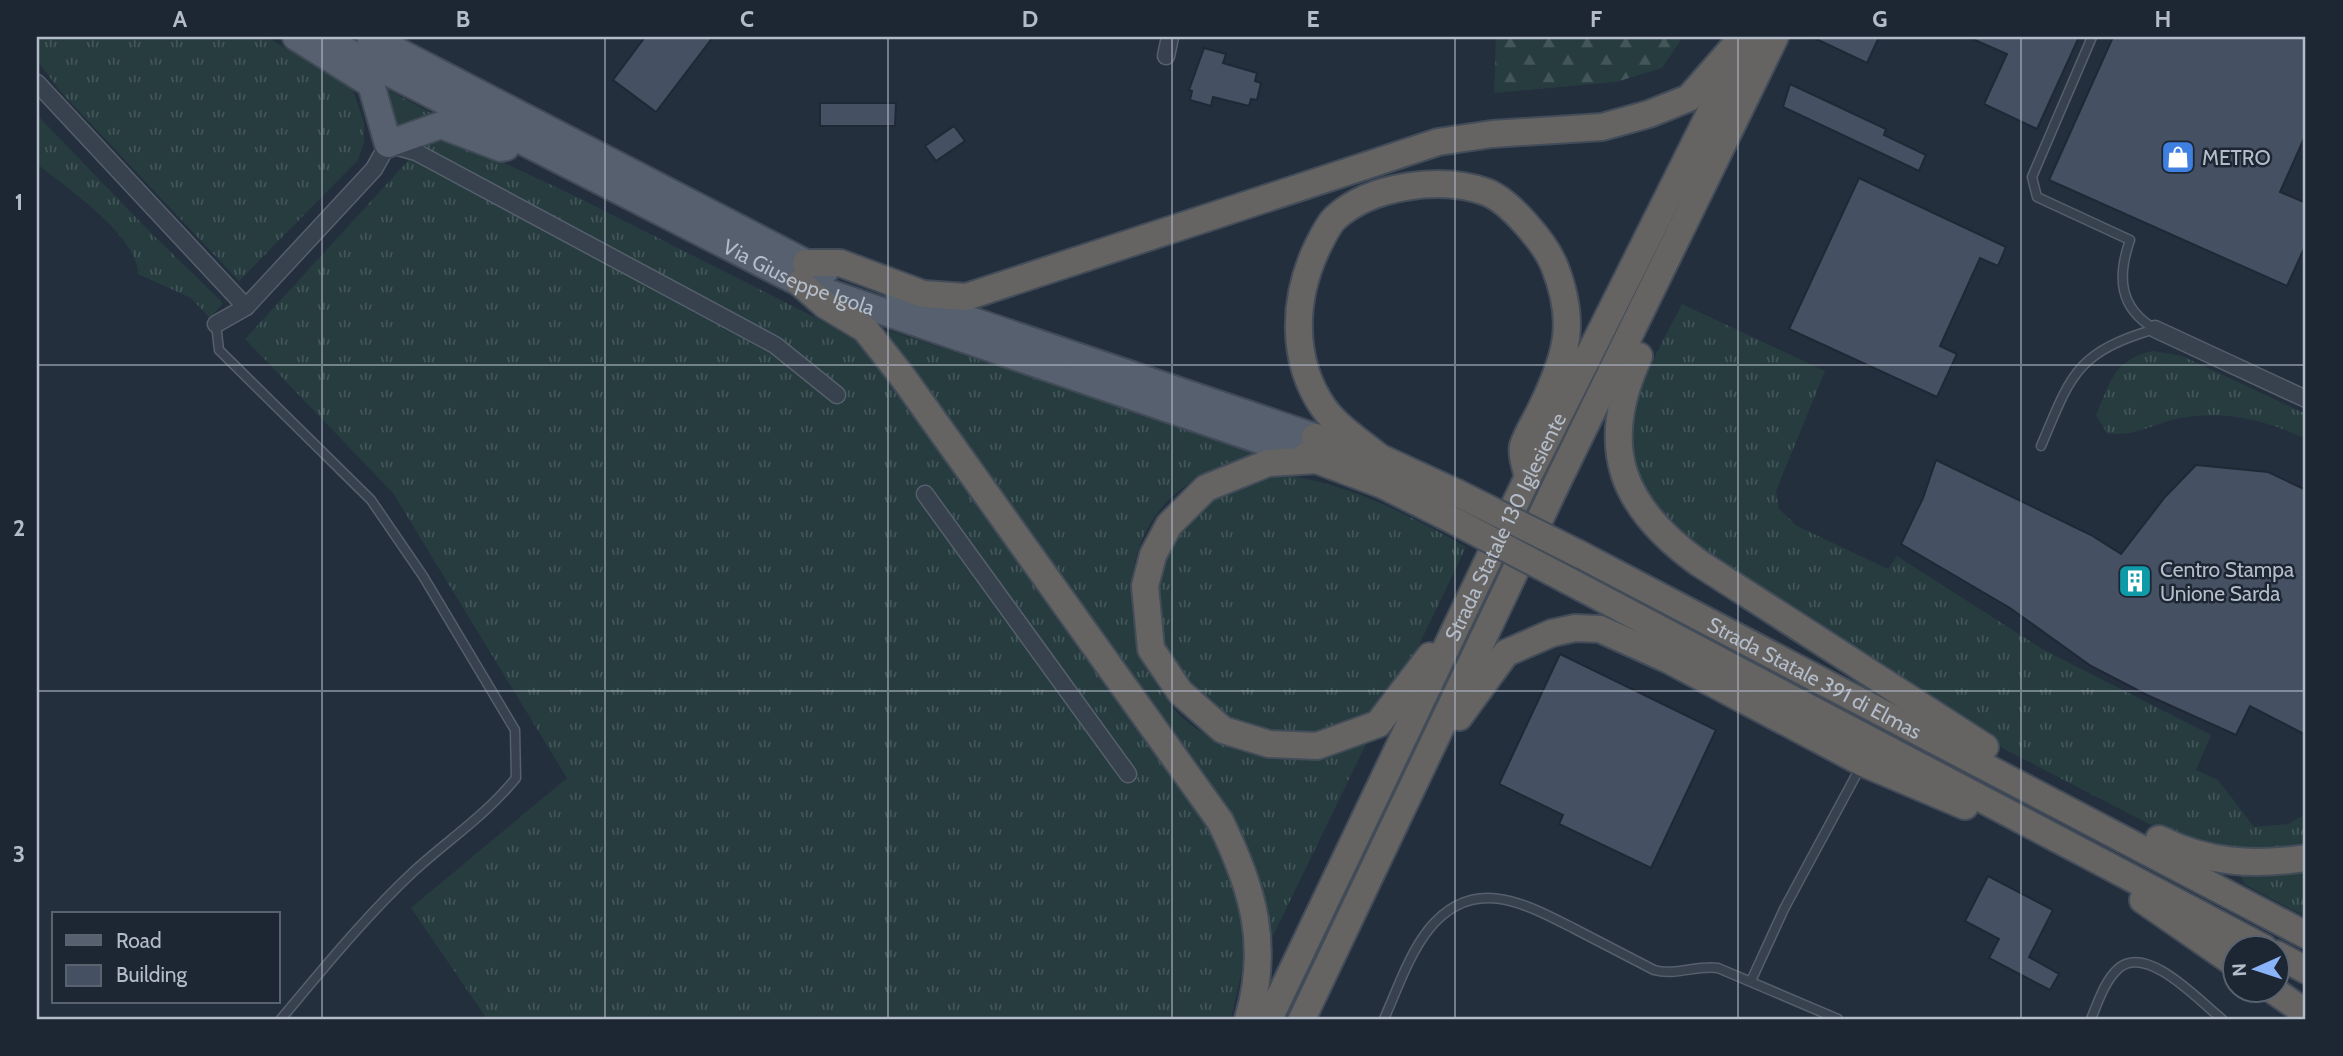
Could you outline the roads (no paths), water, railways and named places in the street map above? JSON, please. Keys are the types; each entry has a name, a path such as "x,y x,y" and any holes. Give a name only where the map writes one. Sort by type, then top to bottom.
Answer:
{"highway":[{"path":"1248,1019 1257,989 1259,946 1254,906 1243,867 1220,821 902,376 865,329 824,305 803,273 840,263 923,294 966,297 1438,142 1492,134 1602,127 1649,114 1689,98 1742,37"},
{"name":"Strada Statale 130 Iglesiente","path":"1269,1019 1528,477 1748,37"},
{"name":"Strada Statale 130 Iglesiente","path":"1301,1019 1775,37"},
{"path":"1379,457 1324,408 1315,392 1299,351 1299,304 1305,274 1335,219 1381,191 1430,183 1488,192 1525,223 1554,265 1565,306 1567,343 1555,380 1522,448 1528,477"},
{"path":"1686,224 1679,272 1625,386 1618,432 1624,474 1641,511 1666,539 1699,562 1990,751 2005,778"},
{"path":"1313,451 1268,463 1206,488 1169,525 1153,555 1145,586 1151,649 1180,692 1223,730 1269,744 1317,746 1378,724 1463,612"},
{"name":"Strada Statale 391 di Elmas","path":"1313,451 1379,457 1569,581 2239,934"},
{"name":"Strada Statale 391 di Elmas","path":"1313,451 1382,485 1449,503 1581,555 1774,658 1910,725 2005,778 2115,833 2306,935"},
{"path":"1424,763 1506,653 1526,642 1575,628 1600,629 1668,660 1863,763 1966,806 1996,806"},
{"path":"2115,833 2146,833 2184,851 2231,862 2278,862 2306,858"},
{"path":"2096,859 2104,877 2220,953"},
{"path":"2290,961 2306,970"},
{"path":"2290,1001 2306,1013"}],"main road":[{"path":"296,37 371,84 388,144 441,125 501,148 522,142"},
{"name":"Via Giuseppe Igola","path":"319,37 522,142 803,273 1313,451"},
{"name":"Via Giuseppe Igola","path":"370,37 803,273"}],"street":[{"path":"1166,56 1170,37"},
{"path":"37,83 246,307"},
{"path":"216,324 246,307 374,169 388,144 416,152 775,345 837,395"},
{"path":"2155,329 2306,399"},
{"path":"925,494 1128,774"}],"lane":[{"path":"2092,37 2032,177 2037,197 2130,240 2121,264 2126,299 2138,319 2155,329"},
{"path":"216,324 219,350 372,500 423,576 515,730 516,778 491,808 413,872 349,938 281,1019"},
{"path":"2040,446 2069,381 2087,359 2130,337 2155,329"},
{"path":"1751,981 1784,909 1863,763"},
{"path":"1384,1019 1428,930 1459,905 1487,898 1520,902 1654,970 1674,972 1709,967 1751,981 1838,1019"},
{"path":"2091,1019 2106,984 2119,968 2130,962 2142,961 2156,965 2222,1019"}],"place":[{"name":"METRO","path":"2178,157"},
{"name":"Centro Stampa Unione Sarda","path":"2135,581"}]}
